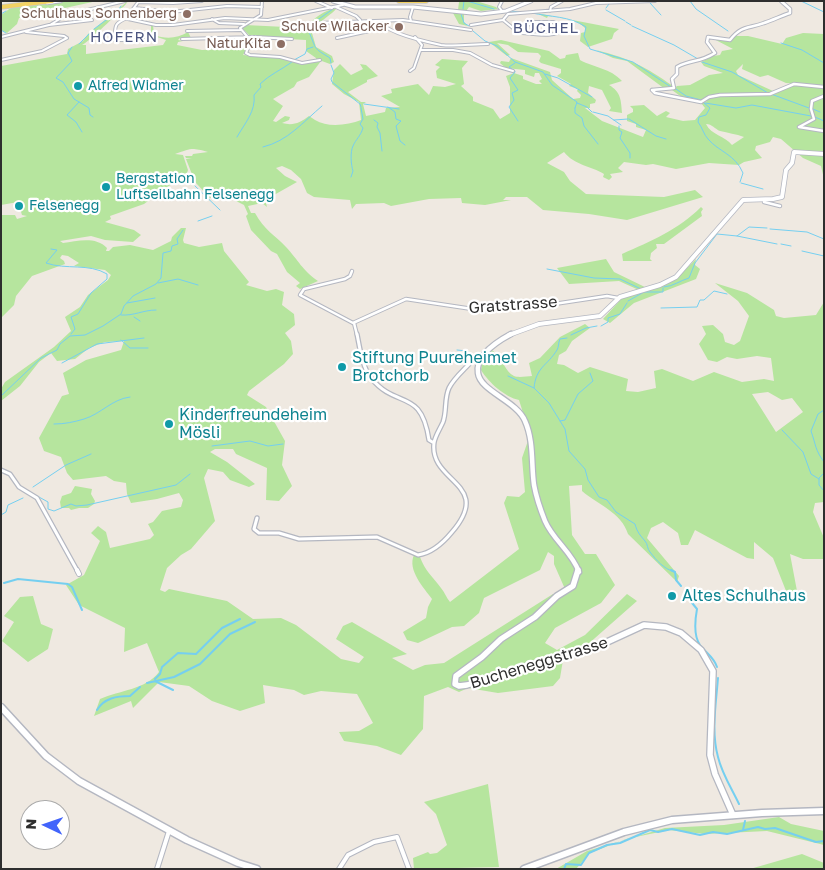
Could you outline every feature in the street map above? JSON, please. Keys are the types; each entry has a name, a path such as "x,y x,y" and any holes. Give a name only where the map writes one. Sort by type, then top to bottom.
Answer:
{"main road":[{"path":"1,7 52,1"},
{"path":"335,1 343,5 358,7 413,7 469,14 490,14 514,8 531,1"},
{"path":"399,1 426,1"},
{"path":"1,708 46,756 61,769 169,831 205,849 257,869"},
{"path":"524,869 598,841 648,825 694,817 824,811"}],"street":[{"path":"1,7 44,1"},
{"path":"1,7 61,1"},
{"path":"50,25 54,21 75,14 126,1"},
{"path":"127,18 139,2 174,3 202,1"},
{"path":"241,30 240,27 261,15 262,1"},
{"path":"316,1 332,8"},
{"path":"502,1 499,6 508,14 570,9 596,4 655,1"},
{"path":"550,11 551,7 562,1"},
{"path":"781,1 789,8 790,13 762,24 743,28 730,40 708,37 707,42 715,50 715,53 702,61 686,62 677,66 677,74 672,79 674,88 654,89 652,91 702,102 708,97 720,95 770,94 794,84 824,87"},
{"path":"155,40 114,40 113,30 118,22 127,18 163,25 230,18 273,19 343,5"},
{"path":"133,8 171,12 227,6 262,7"},
{"path":"336,7 356,16 360,21"},
{"path":"411,21 410,17 413,7"},
{"path":"470,25 503,20 508,14"},
{"path":"1,37 50,25 92,20"},
{"path":"212,20 217,23 244,25"},
{"path":"503,20 516,32 522,33 555,34 562,32 567,27 557,24 531,22 522,33"},
{"path":"380,21 384,28"},
{"path":"318,23 411,21 471,30"},
{"path":"337,38 384,28 446,45 488,44"},
{"path":"187,31 241,30 250,38"},
{"path":"1,60 42,51 67,38 64,36 26,32"},
{"path":"410,71 414,68 419,56 421,44 415,37"},
{"path":"250,38 250,43 246,50 250,55 280,57 302,63 320,60"},
{"path":"182,39 292,39"},
{"path":"420,50 453,50 470,53 492,65 513,71"},
{"path":"824,96 813,99 811,105 814,119 799,127 824,131"},
{"path":"257,518 254,529 259,533 279,533 299,540 371,536 383,539 418,555 428,554 460,524 468,508 466,498 440,466 434,443 444,420 449,387 468,368 476,356 482,356 520,329 541,324 596,317 607,312 618,298 660,285 676,277 684,270 740,202 782,197 786,170 792,163 794,152 824,154"},
{"path":"764,202 780,206"},
{"path":"352,270 350,276 345,279 304,289 300,291 300,295 354,323 358,342 370,376 394,397 414,403 419,407 427,424 429,440 434,443"},
{"name":"Gratstrasse","path":"354,323 406,300 474,310 541,306 607,296 618,298"},
{"name":"Bucheneggstrasse","path":"482,356 477,370 479,379 517,409 527,423 533,455 534,485 545,521 554,538 576,563 579,572 573,586 557,596 535,617 501,639 482,657 456,676 455,684 458,686 467,685 537,663 594,648 644,625 666,627 681,632 701,650 713,671 710,755 715,774 733,815"},
{"path":"1,470 10,474 19,487 36,498 46,512 79,574"},
{"path":"157,869 169,831"},
{"path":"339,869 348,854 374,842 397,837 409,869"}],"green space":[{"path":"64,1 97,1 19,18 17,24 7,33 1,30 1,15 12,7"},
{"path":"128,1 82,45 86,45 86,54 163,45 166,40 151,35 151,25 153,25 154,35 162,37 171,38 188,32 191,38 180,38 178,40 183,41 178,42 177,45 202,50 245,48 243,55 281,58 293,62 316,61 316,58 306,51 306,40 251,37 242,28 245,25 306,28 320,15 337,8 312,33 316,47 332,56 334,62 330,64 319,60 321,61 309,77 297,82 294,87 273,99 283,106 273,121 276,122 285,116 290,117 289,120 282,123 290,124 299,122 309,116 320,123 332,125 361,120 359,102 344,94 332,84 334,70 340,64 351,75 363,69 360,64 366,65 378,76 367,80 367,82 348,92 361,102 366,102 363,104 366,116 385,112 386,108 400,107 381,96 392,93 391,89 418,84 429,95 433,86 445,87 456,84 437,78 436,71 440,67 435,65 442,59 468,61 462,68 464,84 461,86 473,97 473,101 493,109 500,119 510,113 510,87 506,76 514,73 523,76 523,79 536,84 542,84 539,81 542,79 539,73 535,73 534,77 525,74 525,70 506,68 500,63 501,61 509,62 511,58 550,72 552,80 573,99 580,98 581,95 577,91 578,89 569,86 571,84 557,76 561,73 561,69 541,63 539,61 541,56 538,53 518,52 508,45 497,43 510,55 507,56 489,42 501,40 549,51 560,59 565,58 566,55 578,53 580,60 617,77 622,81 609,85 621,100 622,113 609,111 611,108 602,90 589,86 588,93 596,100 595,103 590,104 590,108 585,108 602,121 643,137 646,130 636,127 636,124 627,121 627,115 633,112 630,106 644,105 657,116 666,111 670,113 666,117 683,121 695,120 705,108 701,103 706,102 709,97 771,94 796,85 824,87 824,179 821,166 803,158 781,139 773,137 770,142 756,146 755,150 762,158 739,165 709,163 676,169 653,164 624,162 618,168 623,172 610,174 612,177 609,180 603,177 604,174 578,163 564,152 547,163 564,172 570,181 586,194 664,197 695,190 703,197 627,220 543,210 527,197 506,197 503,200 511,200 485,205 462,203 461,198 429,199 391,206 384,203 356,204 352,209 350,200 314,197 307,193 301,179 291,170 282,166 276,168 285,176 297,182 274,195 266,203 267,207 262,203 248,206 251,213 255,213 266,228 286,247 308,273 318,281 300,289 296,286 300,283 287,272 277,254 271,251 251,230 244,205 236,201 241,196 235,189 210,198 195,182 186,159 192,159 185,156 208,152 191,149 175,154 183,155 188,170 187,173 144,204 110,216 111,219 105,222 134,230 141,235 133,242 105,240 91,236 60,241 63,243 97,242 107,248 106,251 113,247 130,245 153,250 171,241 172,237 181,228 186,228 184,243 199,247 222,243 224,251 249,282 246,285 267,291 276,289 284,292 282,305 294,314 295,325 285,333 291,341 293,354 284,364 249,391 247,395 266,407 285,441 282,465 292,486 279,501 266,500 267,468 236,454 233,449 215,449 210,452 227,462 255,484 249,487 230,480 223,472 208,469 204,478 215,521 191,549 181,555 167,568 160,590 165,592 169,589 227,601 253,619 281,618 296,625 341,659 359,663 364,657 336,639 343,626 352,622 407,654 392,658 413,670 425,665 444,663 553,594 557,594 565,589 554,564 554,556 548,552 540,570 484,598 479,613 464,626 452,627 418,643 407,640 403,632 426,618 432,599 415,573 412,561 414,555 420,557 426,570 450,602 519,549 504,503 507,496 519,497 525,492 522,458 530,435 519,400 503,393 488,380 481,370 483,359 492,350 514,376 532,376 529,363 540,358 560,337 585,324 590,328 572,341 566,351 559,355 557,364 564,365 578,373 590,367 628,379 626,391 638,392 656,388 654,371 662,369 693,381 714,372 742,382 764,379 774,381 771,358 757,356 737,359 727,357 717,362 708,360 699,344 706,334 702,326 713,325 723,334 725,342 734,345 740,341 749,316 738,301 715,283 747,293 774,310 776,316 784,318 816,315 824,302 824,502 815,503 813,512 824,538 824,559 803,559 790,554 797,591 790,601 773,558 754,542 754,559 747,558 695,530 688,545 681,545 678,533 663,522 651,528 647,538 679,576 677,582 628,534 615,515 582,491 582,485 569,486 572,535 585,554 596,554 615,585 601,603 555,628 545,643 557,650 585,635 627,594 637,601 578,653 563,660 560,678 553,686 498,693 468,688 459,692 448,687 424,696 423,729 401,755 377,746 344,741 339,732 359,731 373,723 357,694 321,691 304,695 294,690 263,685 265,703 240,711 212,701 189,686 159,682 133,708 131,701 94,716 100,699 147,683 159,672 147,643 124,652 125,628 79,605 66,585 84,575 100,541 91,533 98,526 106,532 110,548 150,539 154,535 148,524 153,522 162,511 181,507 183,500 179,493 131,503 127,494 126,483 114,481 106,476 73,480 67,473 61,457 44,451 39,438 62,396 69,394 63,373 86,360 121,350 124,341 105,342 89,348 75,359 57,361 51,353 39,362 20,386 1,401 1,389 5,382 54,347 71,331 65,317 80,307 88,295 108,280 111,275 105,270 74,266 79,263 68,256 62,255 60,258 65,264 32,276 16,296 14,305 1,318 1,215 15,215 17,219 27,216 22,215 18,202 1,205 1,66 67,54 68,49 83,41 88,34","holes":["706,124 720,131 744,137 732,145 726,139 711,131","768,392 782,400 792,398 803,412 776,432 752,394"]},
{"path":"457,1 476,1 498,9 481,11 469,7 464,14 464,22 468,26 459,24 453,13 458,10 459,2"},
{"path":"536,13 556,17 548,16 547,18"},
{"path":"569,19 619,29 614,33 612,39 588,47 580,41 581,33 585,32 585,28"},
{"path":"803,33 824,34 824,86 786,83 768,75 760,77 742,69 743,64 736,71 738,75 773,91 768,93 716,94 701,101 683,98 672,90 677,86 690,85 709,75 723,73 704,66 701,62 720,55 722,51 733,49 710,37 732,40 735,36 748,36 782,44 786,38"},
{"path":"596,50 637,64 654,73 673,87 665,89 627,61 613,58"},
{"path":"701,207 703,209 701,212 702,216 664,244 656,244 657,248 651,253 650,259 652,261 623,261 622,254 674,229"},
{"path":"606,259 614,272 649,289 676,279 696,259 695,265 700,269 696,279 634,303 610,323 603,319 624,296 641,291 619,281 569,284 557,268"},
{"path":"75,486 92,489 91,494 95,501 94,504 88,508 71,510 69,508 61,508 62,496 71,493"},
{"path":"33,596 41,624 53,629 48,649 28,662 2,641 14,622 4,616 20,597"},
{"path":"488,784 499,867 414,869 413,858 428,852 430,854 437,853 447,845 436,814 424,802"},
{"path":"779,817 791,824 824,831 824,845 767,831 705,834 669,830 632,838 665,828 724,825"},
{"path":"621,841 590,853 576,869 556,869 587,851"},
{"path":"802,854 824,863 824,869 750,869"}],"waterway":[{"path":"463,9 464,1"},
{"path":"467,1 494,9"},
{"path":"659,1 650,3 661,15"},
{"path":"690,1 696,9 728,31"},
{"path":"801,1 824,12"},
{"path":"606,8 609,4"},
{"path":"94,29 117,12 121,6"},
{"path":"316,21 333,9"},
{"path":"606,10 625,21"},
{"path":"1,14 6,11"},
{"path":"510,11 521,12"},
{"path":"532,13 580,23 586,27 584,36 590,49 633,62 671,87"},
{"path":"461,14 464,23 469,26"},
{"path":"626,22 631,25"},
{"path":"314,24 309,32 314,45 330,58 331,63"},
{"path":"632,26 674,45 698,59"},
{"path":"1,30 6,33"},
{"path":"473,31 485,41 497,46 515,62 543,72 552,85 577,102 575,113 582,118 584,126 598,144"},
{"path":"79,44 90,33"},
{"path":"781,43 802,50 824,63"},
{"path":"72,47 68,53 72,61 56,78 63,82 74,99 79,102"},
{"path":"294,60 305,54 307,49 313,47"},
{"path":"237,137 252,112 254,95 261,87 260,84 292,62"},
{"path":"702,62 732,72 768,93"},
{"path":"515,63 509,67 515,71"},
{"path":"331,65 334,73 331,79 332,82 360,104 361,107"},
{"path":"515,72 510,78 518,90 512,93 514,100 509,107 518,121"},
{"path":"545,74 558,78 592,97"},
{"path":"676,89 686,96 701,100"},
{"path":"771,94 809,108"},
{"path":"79,102 89,108 90,115 93,117"},
{"path":"79,102 67,115 76,122 82,132"},
{"path":"577,103 587,107 592,112"},
{"path":"704,103 710,108 706,115 699,117 698,122 708,139 731,157 740,167 743,173 740,182"},
{"path":"705,103 736,108 752,105 811,116"},
{"path":"364,104 389,108"},
{"path":"263,147 288,136 322,106"},
{"path":"351,177 353,171 352,149 363,128 360,124 363,119 361,108"},
{"path":"389,108 399,109"},
{"path":"389,108 395,112 396,119 401,121 396,126 400,141 405,145"},
{"path":"813,109 820,112"},
{"path":"593,112 608,116 621,125"},
{"path":"815,117 824,121"},
{"path":"614,120 628,119"},
{"path":"629,119 656,136 666,139"},
{"path":"374,120 378,123 377,127 380,133 382,151"},
{"path":"619,126 619,130 622,132 620,138 630,153 630,158"},
{"path":"741,183 763,189"},
{"path":"195,186 220,210"},
{"path":"198,221 212,216"},
{"path":"737,236 749,227 767,228"},
{"path":"770,229 807,232 824,239"},
{"path":"1,396 41,358 57,350 60,344 70,336 85,335 103,326 121,314 124,306 133,296 156,284 161,278 163,253 171,251 172,246 178,244 177,239 183,230"},
{"path":"664,287 689,278 695,263 717,234 737,236"},
{"path":"737,236 777,244"},
{"path":"781,244 791,246"},
{"path":"51,249 57,250 46,263 93,269 107,274 107,279 91,293 78,314 71,317 75,329 71,334"},
{"path":"802,251 824,256"},
{"path":"547,269 594,278 620,279 641,289"},
{"path":"158,283 178,279 198,285"},
{"path":"628,301 644,292 663,292 663,288"},
{"path":"661,308 697,307 700,300 704,300 714,291 727,294"},
{"path":"127,303 155,298"},
{"path":"601,326 608,322 608,318 620,314 627,303"},
{"path":"121,315 156,310"},
{"path":"134,317 140,321"},
{"path":"571,335 586,328 597,326"},
{"path":"122,341 144,338"},
{"path":"534,388 537,375 557,350 560,339 567,338"},
{"path":"62,363 97,344 122,341"},
{"path":"122,341 130,348 148,348"},
{"path":"457,350 467,351 473,356"},
{"path":"560,421 565,420 578,394 593,381 590,373"},
{"path":"508,376 534,388"},
{"path":"534,388 549,403 560,421"},
{"path":"54,424 69,423 90,417 118,401 130,397"},
{"path":"824,410 818,414 811,431 817,451 824,462"},
{"path":"560,421 565,429 569,451 585,469 588,480 599,497 607,500 616,512 635,524 649,551 663,566 674,572"},
{"path":"782,430 803,452 811,474 819,479"},
{"path":"212,446 250,441 268,446 283,444"},
{"path":"33,487 66,465 91,454"},
{"path":"819,479 824,473"},
{"path":"30,492 48,502 48,509 54,511 71,504 76,506 87,505 176,485 190,474"},
{"path":"819,479 819,485 824,491"},
{"path":"1,515 6,512 8,505 23,498"},
{"path":"671,570 675,572 676,580 681,586"},
{"path":"4,583 18,579 68,584 72,587 82,610"},
{"path":"686,590 688,598 697,609 696,637 702,648 714,660 717,667"},
{"path":"155,679 160,674 162,667 178,653 196,654 222,628 240,619"},
{"path":"155,681 174,677 200,664 230,634 255,622"},
{"path":"718,678 715,718 716,747 722,769 739,804"},
{"path":"147,683 155,681"},
{"path":"155,681 173,690"},
{"path":"97,710 107,700 130,696 140,687"},
{"path":"743,830 745,821"},
{"path":"564,869 566,864 581,865 589,853 607,845 620,843 650,830 658,832 672,829 700,835 713,832 727,834 758,827 765,829 775,828 816,842 824,841"}],"place":[{"name":"Schulhaus Sonnenberg","path":"187,14"},
{"name":"Schule Wilacker","path":"399,27"},
{"name":"NaturKita","path":"281,44"},
{"name":"Alfred Widmer","path":"78,86"},
{"name":"Bergstation Luftseilbahn Felsenegg","path":"106,187"},
{"name":"Felsenegg","path":"19,206"},
{"name":"Stiftung Puureheimet Brotchorb","path":"342,367"},
{"name":"Kinderfreundeheim Mösli","path":"169,424"},
{"name":"Altes Schulhaus","path":"672,596"}],"district":[{"name":"BÜCHEL","path":"546,28"},
{"name":"HOFERN","path":"124,37"}]}
